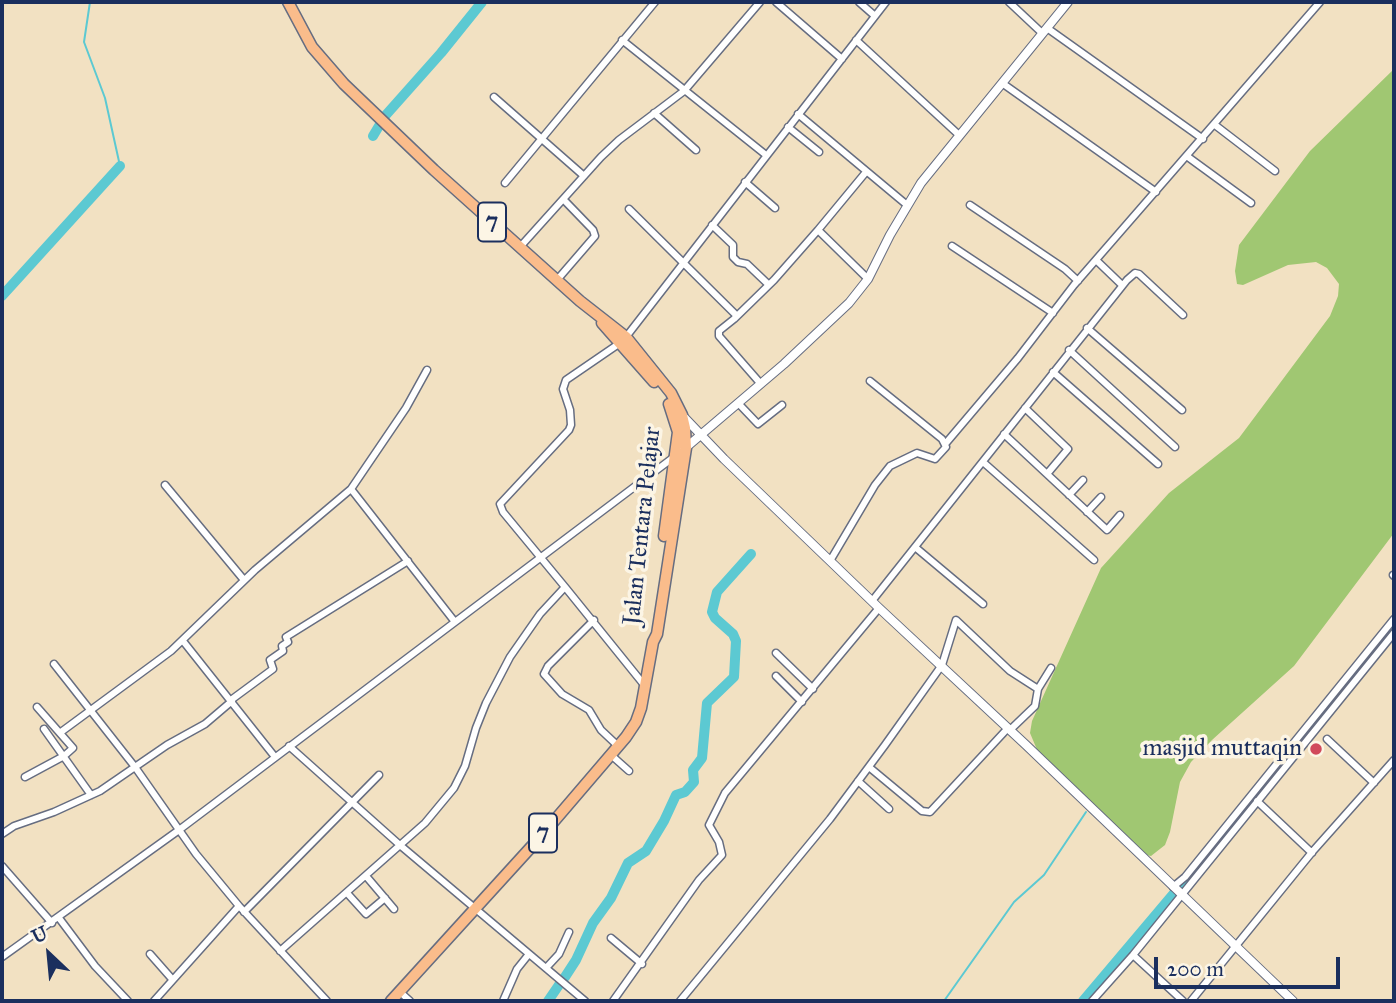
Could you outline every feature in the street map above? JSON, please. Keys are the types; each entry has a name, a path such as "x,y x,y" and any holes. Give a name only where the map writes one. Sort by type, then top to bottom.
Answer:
{"highway":[{"name":"Jalan Tentara Pelajar","path":"288,2 312,47 376,114 520,247 597,315 610,322 671,393 685,428 685,448 657,634 653,642 639,716 615,750 391,1001"},
{"name":"Jalan Tentara Pelajar","path":"653,642 651,632 676,455 678,414"}],"street":[{"path":"505,183 655,2"},
{"path":"520,247 619,140 684,91 760,2"},
{"path":"776,2 842,59"},
{"path":"859,2 875,16"},
{"path":"645,686 594,620 503,512 500,504 569,430 570,410 563,389 566,380 623,340 886,2"},
{"path":"1009,2 1044,30 1203,139"},
{"path":"830,561 875,485 890,466 917,453 935,459 945,449 946,443 1018,358 1078,281 1320,2"},
{"path":"2,957 179,830 542,557 685,448 784,364 849,303 868,279 907,205 1063,3"},
{"path":"622,40 766,155"},
{"path":"856,40 959,135"},
{"path":"1002,83 1156,192"},
{"path":"494,97 584,176"},
{"path":"654,113 696,150"},
{"path":"799,114 907,205"},
{"path":"1214,125 1275,171"},
{"path":"788,127 819,152"},
{"path":"1188,157 1251,203"},
{"path":"760,383 718,333 769,285 866,172"},
{"path":"745,182 775,208"},
{"path":"558,280 595,236 593,230 564,200"},
{"path":"970,205 1078,281"},
{"path":"629,209 737,316"},
{"path":"712,225 733,245 733,257 738,262 747,264 769,285"},
{"path":"818,230 868,279"},
{"path":"952,246 1053,313"},
{"path":"1096,260 1122,285"},
{"path":"872,601 1069,350 1135,273 1183,315"},
{"path":"1087,328 1182,410"},
{"path":"1069,350 1175,446"},
{"path":"61,732 183,640 244,580 351,489 427,370"},
{"path":"1053,372 1158,464"},
{"path":"870,382 946,443"},
{"path":"738,403 758,424 782,405"},
{"path":"1025,408 1068,449 1047,474"},
{"path":"678,414 1293,1001"},
{"path":"1004,434 1107,530 1120,515"},
{"path":"983,462 1094,560"},
{"path":"1069,495 1083,480"},
{"path":"165,485 244,580"},
{"path":"351,489 455,622"},
{"path":"1087,512 1101,497"},
{"path":"915,547 983,604"},
{"path":"2,834 14,826 91,795 167,745 205,724 273,669 270,660 283,651 282,646 288,642 286,637 408,561"},
{"path":"280,951 401,846 425,823 454,788 465,766 486,703 510,657 540,614 565,587"},
{"path":"613,1001 642,964 699,880 722,855 719,842 709,825 725,793 879,608"},
{"path":"680,1001 869,767 942,666 958,612"},
{"path":"1092,1001 1133,955 1185,877 1394,619"},
{"path":"594,620 548,666 544,674 562,694 589,710 629,771"},
{"path":"955,620 1010,671 1031,682 1038,689"},
{"path":"1177,891 1257,801 1394,633"},
{"path":"183,640 275,757"},
{"path":"776,653 813,689"},
{"path":"54,664 239,906 327,1001"},
{"path":"869,767 922,811 930,812 1035,706 1038,689 1051,668"},
{"path":"776,676 803,702"},
{"path":"25,777 64,756 73,748 37,707"},
{"path":"44,729 91,795"},
{"path":"1327,739 1374,783"},
{"path":"289,746 401,846 585,1001"},
{"path":"1191,1001 1312,853 1394,760"},
{"path":"244,912 379,775"},
{"path":"858,781 888,809"},
{"path":"1257,801 1312,853"},
{"path":"2,866 52,923"},
{"path":"366,876 394,909"},
{"path":"346,893 366,914 385,898"},
{"path":"157,1000 172,979 239,906"},
{"path":"59,918 95,967 128,1001"},
{"path":"547,968 559,954 569,932"},
{"path":"611,938 642,964"},
{"path":"150,954 172,979"},
{"path":"503,1001 517,969 530,954"},
{"path":"1133,955 1183,1001"},
{"path":"400,992 410,1001"},
{"path":"314,1001 321,995"}],"green space":[{"path":"1394,69 1394,533 1294,666 1191,762 1180,782 1165,845 1151,856 1146,855 1038,752 1030,733 1032,721 1101,568 1169,493 1239,438 1330,316 1338,296 1339,284 1327,268 1316,262 1288,265 1243,285 1237,284 1235,271 1239,245 1310,151"}],"waterway":[{"path":"90,2 84,42 105,98 120,166"},
{"path":"373,136 385,116 482,2"},
{"path":"2,296 120,166"},
{"path":"565,977 628,863 646,851 676,795 685,792 694,782 693,770 702,758 707,703 734,677 736,641 733,634 712,612 717,592 751,554"},
{"path":"1335,701 1394,626"},
{"path":"1083,1001 1301,743"},
{"path":"944,1001 1014,902 1044,875 1086,812"},
{"path":"548,1001 561,982"}],"place":[{"name":"masjid muttaqin","path":"1316,749"}]}
